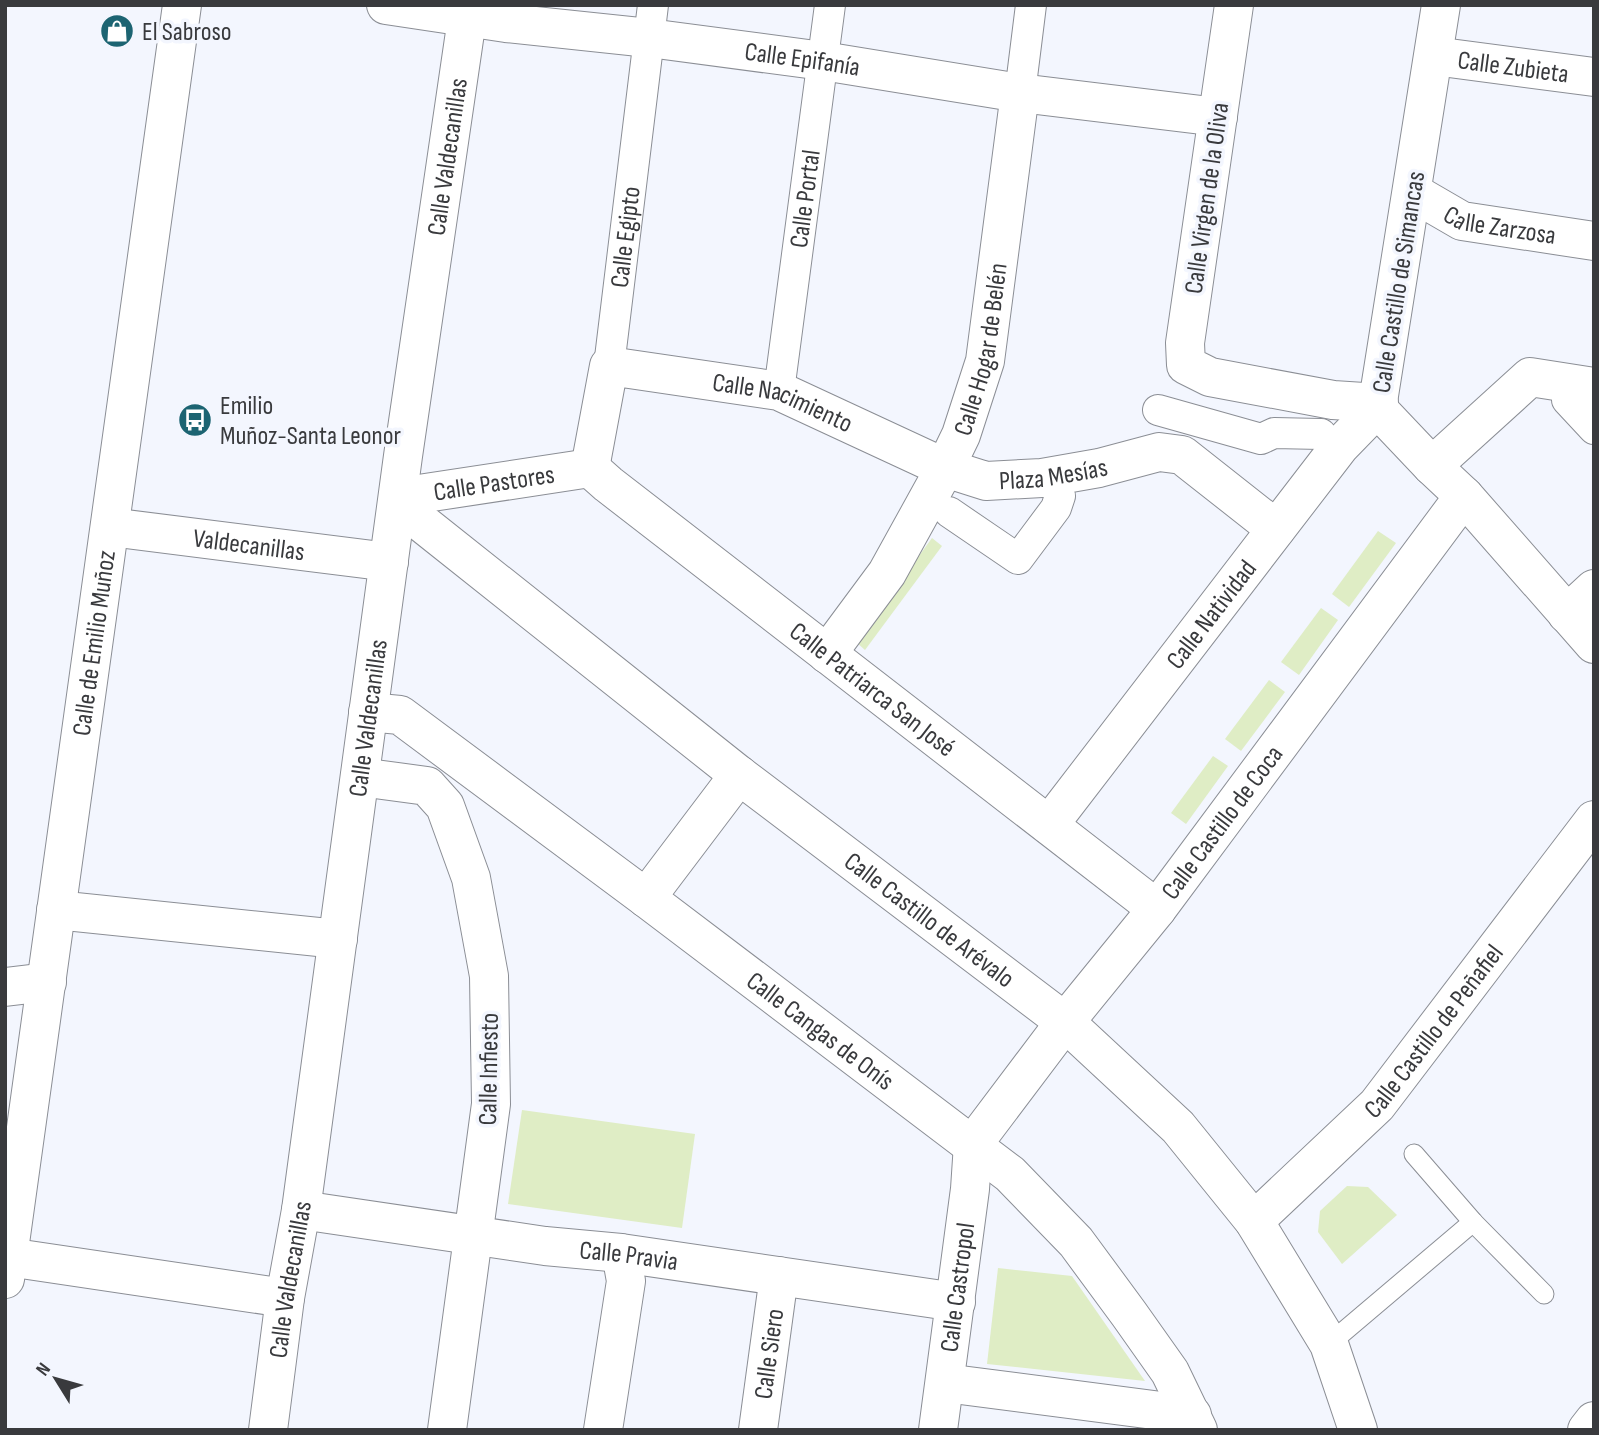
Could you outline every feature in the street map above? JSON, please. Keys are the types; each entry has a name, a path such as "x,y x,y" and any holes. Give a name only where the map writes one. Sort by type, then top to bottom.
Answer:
{"street":[{"name":"Calle de Emilio Muñoz","path":"7,1268 182,5"},
{"name":"Calle Epifanía","path":"386,5 468,11 506,23 651,22 823,61 1020,93 1218,117"},
{"name":"Calle Portal","path":"779,391 830,5"},
{"name":"Calle Hogar de Belén","path":"827,654 887,573 946,468 961,435 985,361 1031,5"},
{"name":"Calle Virgen de la Oliva","path":"1234,5 1185,343 1186,365 1210,377 1333,400 1378,405"},
{"name":"Calle Castillo de Simancas","path":"1441,5 1378,405 1432,466 1580,601 1594,643"},
{"name":"Calle Valdecanillas","path":"268,1430 285,1298 301,1210 403,456 468,11"},
{"name":"Calle Egipto","path":"590,468 609,366 651,22"},
{"name":"Calle Zubieta","path":"1434,56 1594,77"},
{"name":"Calle Zarzosa","path":"1412,192 1462,221 1594,241"},
{"name":"Calle Nacimiento","path":"609,366 779,391 946,468"},
{"path":"1432,466 1530,377 1580,394 1594,429"},
{"name":"Calle Natividad","path":"1049,825 1340,446 1378,405"},
{"path":"1158,410 1261,439 1274,433 1321,434"},
{"name":"Plaza Mesías","path":"946,468 986,481 1042,478 1100,468 1159,452 1182,455 1276,529"},
{"name":"Calle Pastores","path":"399,497 590,468"},
{"name":"Calle Patriarca San José","path":"590,468 1157,909"},
{"path":"948,512 1018,559 1056,508 1060,496"},
{"name":"Calle Castillo de Coca","path":"973,1144 1065,1022 1157,909 1464,496"},
{"name":"Calle Castillo de Arévalo","path":"399,497 422,523 739,775 1065,1022 1178,1127 1254,1221 1329,1344 1358,1430"},
{"name":"Valdecanillas","path":"110,527 389,562"},
{"name":"Calle Cangas de Onís","path":"368,712 400,715 1010,1174 1076,1242 1170,1372 1195,1422"},
{"path":"646,898 739,775"},
{"name":"Calle Infiesto","path":"360,777 427,786 445,806 471,878 489,976 492,1104 447,1430"},
{"name":"Calle Castillo de Peñafiel","path":"1254,1221 1377,1105 1594,820"},
{"path":"56,910 338,939"},
{"path":"5,987 47,982"},
{"name":"Calle Castropol","path":"938,1430 956,1302 973,1144"},
{"name":"Calle Pravia","path":"301,1210 956,1302"},
{"path":"604,1430 626,1281 621,1253"},
{"path":"7,1268 285,1298"},
{"name":"Calle Siero","path":"758,1430 779,1276"},
{"path":"944,1383 1195,1422"},
{"path":"1587,1430 1594,1421"}],"lane":[{"path":"1414,1154 1473,1222 1544,1294"},
{"path":"1329,1344 1473,1222"}],"green space":[{"path":"1378,531 1396,543 1349,607 1332,594"},
{"path":"932,538 942,546 865,650 856,642"},
{"path":"1321,608 1338,620 1299,675 1281,662"},
{"path":"1269,680 1285,692 1241,751 1225,739"},
{"path":"1213,756 1228,766 1186,824 1171,813"},
{"path":"522,1110 695,1134 682,1228 508,1204"},
{"path":"1347,1186 1368,1187 1397,1215 1342,1264 1318,1232 1320,1211"},
{"path":"998,1268 1072,1276 1145,1381 987,1364"}],"place":[{"name":"El Sabroso","path":"117,31"},
{"name":"Emilio Muñoz-Santa Leonor","path":"195,420"}]}
